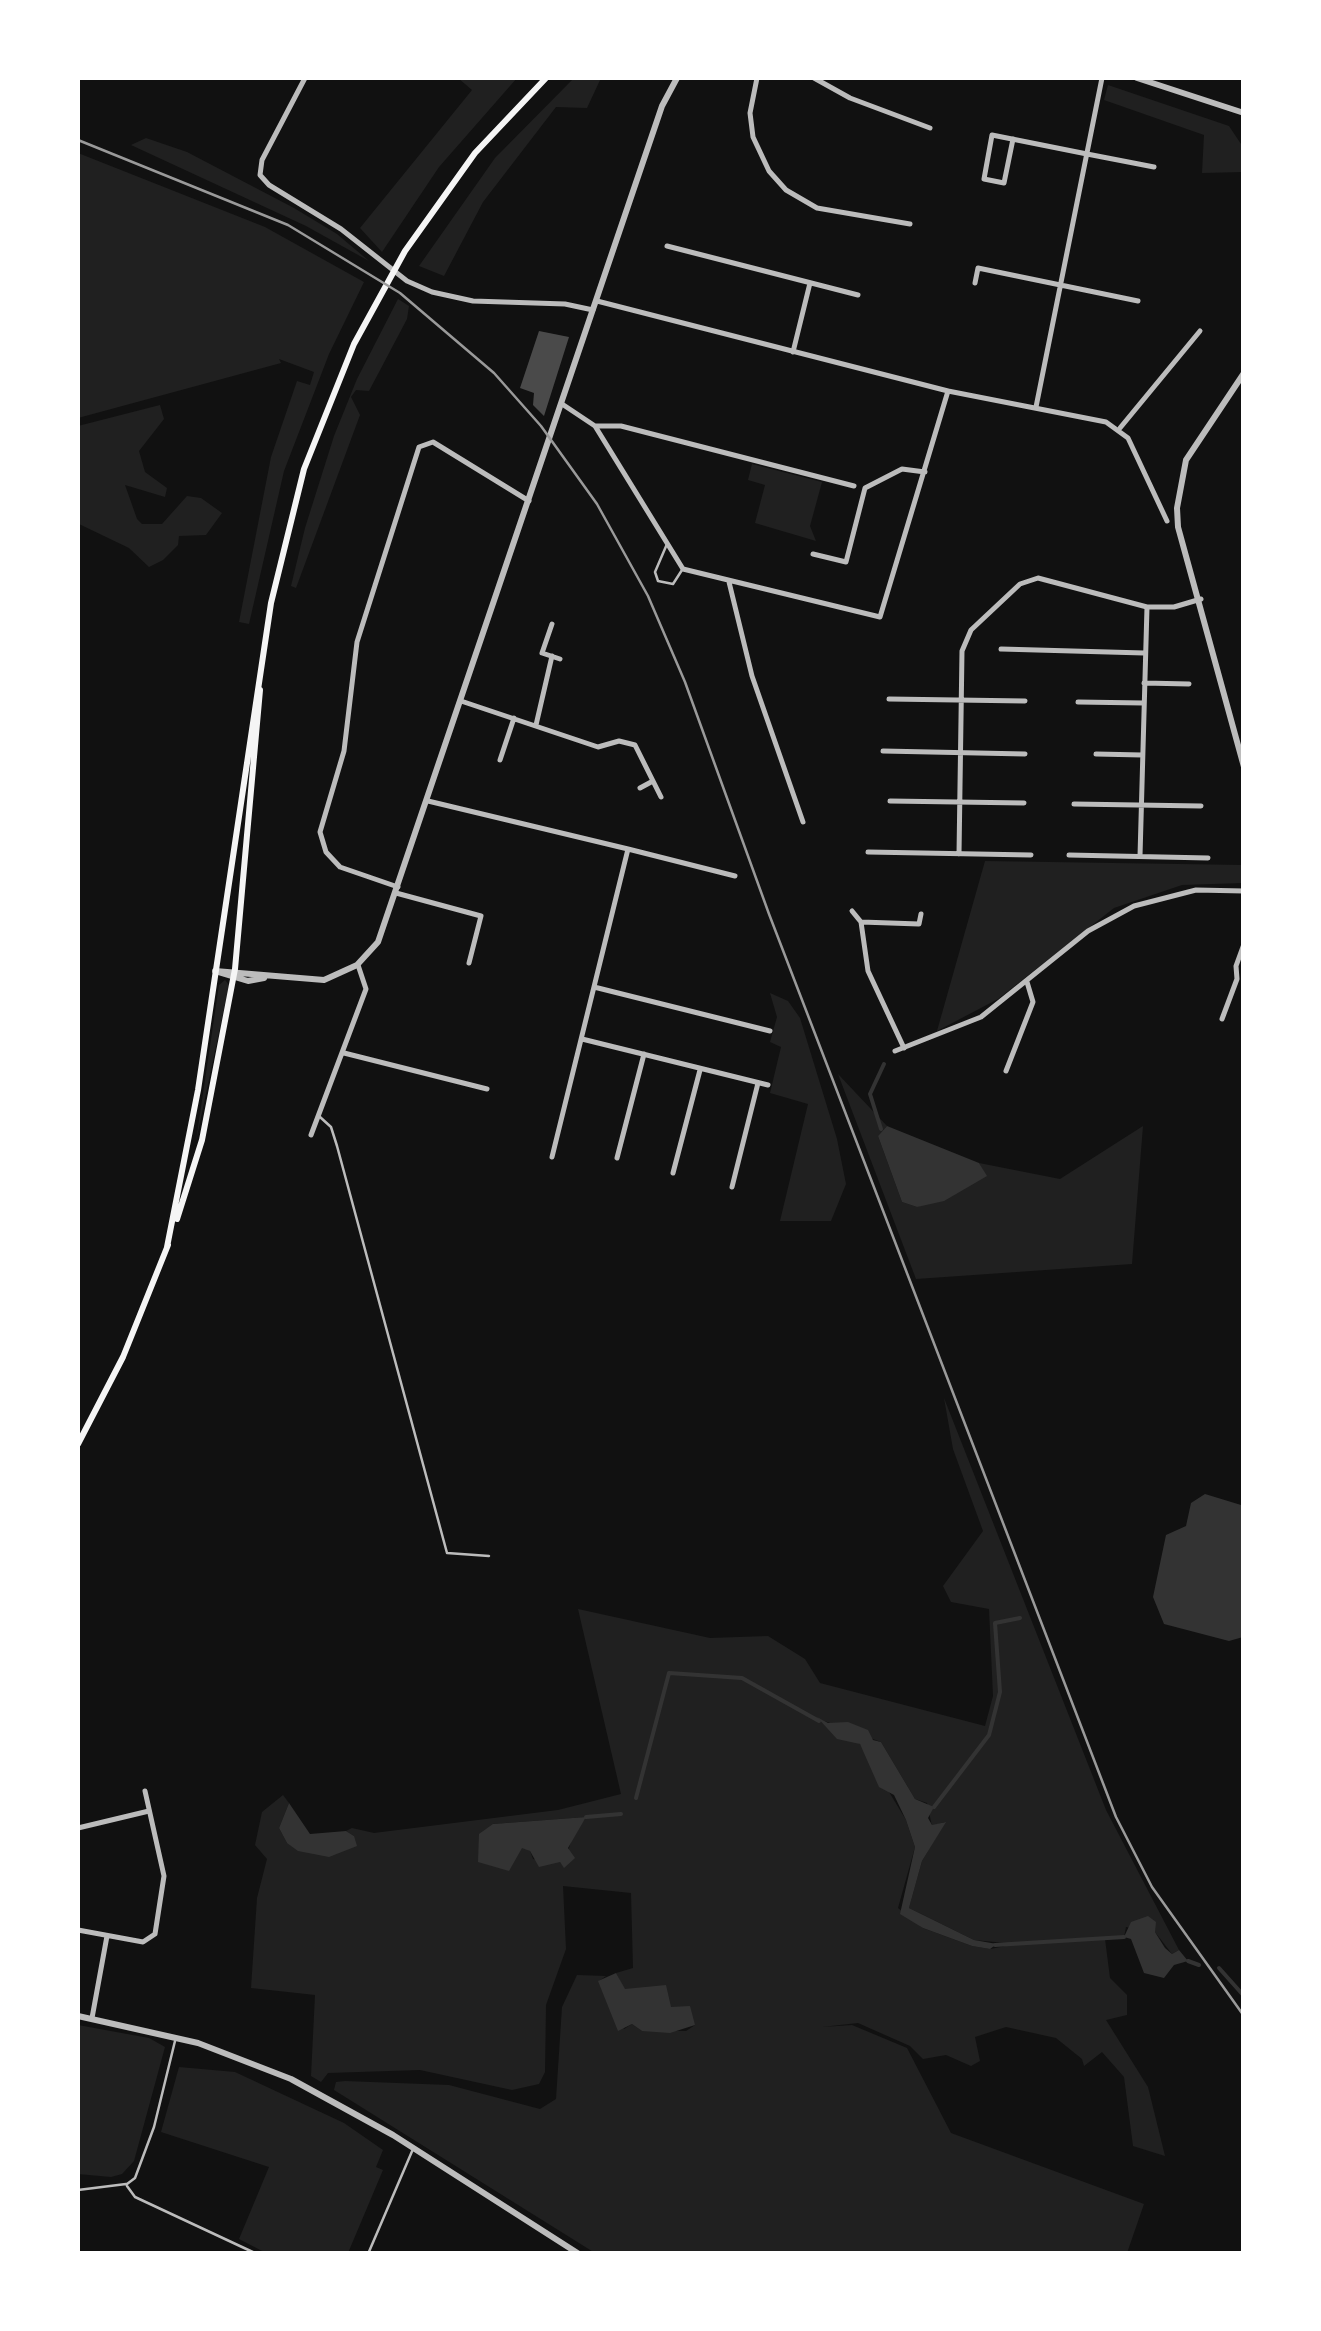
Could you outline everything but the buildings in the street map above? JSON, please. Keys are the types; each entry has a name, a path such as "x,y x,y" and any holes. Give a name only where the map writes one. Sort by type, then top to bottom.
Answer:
{"main road":[{"path":"167,1247 215,971 263,653 280,558 304,469 336,382 405,251 475,152 546,78"},
{"path":"78,1444 123,1357 167,1247 202,1140 234,974 263,653"}],"street":[{"path":"305,78 262,160 260,175 269,186 341,229 407,281 432,292 473,301 565,304 593,310"},
{"path":"215,971 324,980 357,965 378,942 662,106 677,78"},
{"path":"757,78 750,114 754,137 769,170 786,190 817,208 910,224"},
{"path":"814,78 850,98 930,128"},
{"path":"1036,407 1102,78"},
{"path":"1137,78 1244,113"},
{"path":"1012,139 1004,183 984,179 992,135 1154,167"},
{"path":"667,246 858,296"},
{"path":"975,282 978,268 1138,302"},
{"path":"793,352 810,283"},
{"path":"596,301 948,391 1120,428 1166,521"},
{"path":"1120,428 1200,331"},
{"path":"1244,374 1198,436 1178,486 1178,527 1201,599 1244,767"},
{"path":"562,404 595,426 683,569 880,617 948,391"},
{"path":"595,426 620,426 854,486"},
{"path":"469,963 481,916 397,890 340,867 326,852 320,832 344,751 357,642 419,447 432,442 529,502"},
{"path":"814,554 846,562 865,488 902,468 925,472"},
{"path":"958,854 960,700 965,641 1028,580 1050,578 1147,607 1201,599"},
{"path":"729,582 752,676 803,822"},
{"path":"1140,856 1147,607"},
{"path":"536,725 556,658 542,653 552,624"},
{"path":"1001,649 1144,652"},
{"path":"1144,683 1189,684"},
{"path":"890,699 1026,701"},
{"path":"461,701 598,747 619,741 635,745 661,797"},
{"path":"1078,702 1143,703"},
{"path":"500,760 514,718"},
{"path":"883,751 1025,754"},
{"path":"1096,754 1142,754"},
{"path":"640,788 653,781"},
{"path":"428,801 735,876"},
{"path":"890,801 1024,803"},
{"path":"1074,804 1201,806"},
{"path":"552,1157 628,849"},
{"path":"868,852 1032,855"},
{"path":"1068,855 1208,858"},
{"path":"895,1051 981,1017 1088,931 1134,906 1196,890 1243,891 1244,900"},
{"path":"852,911 862,922 868,971 904,1048"},
{"path":"862,922 919,924 921,914"},
{"path":"1222,1018 1238,980 1236,966 1244,944"},
{"path":"311,1135 367,982 357,965"},
{"path":"1006,1071 1033,1002 1027,982"},
{"path":"594,987 770,1032"},
{"path":"582,1039 768,1085"},
{"path":"343,1053 487,1089"},
{"path":"617,1158 644,1054"},
{"path":"673,1173 701,1068"},
{"path":"732,1187 758,1083"},
{"path":"78,1930 143,1942 156,1934 164,1876 145,1791"},
{"path":"78,1828 149,1811"},
{"path":"92,2018 107,1936"},
{"path":"78,2016 176,2037 291,2079 413,2148 579,2254"}],"lane":[{"path":"667,543 655,572 658,580 673,584 683,569"},
{"path":"320,1116 331,1127 337,1146 447,1553 488,1556"},
{"path":"78,2190 126,2184 136,2178 154,2127 176,2037"},
{"path":"368,2254 413,2148"},
{"path":"126,2184 135,2197 256,2254"}],"shaded area":[{"path":"458,78 517,78 439,167 382,252 360,228 472,90"},
{"path":"574,78 601,78 587,108 556,107 483,202 444,276 419,266 495,158"},
{"path":"1108,85 1229,126 1243,147 1243,172 1202,173 1204,135 1104,100"},
{"path":"146,138 187,152 294,208 337,234 369,261 306,226 131,145"},
{"path":"78,153 265,227 364,282 329,354 284,471 249,624 239,622 271,457 297,381 310,385 314,372 279,359 281,363 78,418"},
{"path":"398,299 409,306 407,319 369,391 356,390 351,397 360,415 296,588 291,586 305,528 334,436 357,379"},
{"path":"160,405 164,419 139,451 145,472 167,488 165,497 125,485 137,519 142,524 162,524 187,496 201,498 222,513 206,535 179,536 178,545 149,567 129,548 79,524 78,426"},
{"path":"752,464 822,482 810,526 816,541 755,523 765,485 748,480"},
{"path":"985,861 1243,865 1243,883 1182,885 1114,908 998,999 937,1031"},
{"path":"225,980 229,985 196,1141 219,985"},
{"path":"770,993 788,1001 800,1018 837,1139 846,1184 831,1221 780,1221 808,1104 770,1093 781,1047 770,1042 777,1017"},
{"path":"838,1074 887,1126 878,1136 902,1202 917,1207 986,1176 979,1163 1060,1179 1143,1126 1132,1264 916,1279"},
{"path":"887,1126 979,1163 987,1176 944,1201 917,1207 902,1202 878,1136"},
{"path":"944,1398 1106,1810 1179,1950 1172,1954 1155,1932 1126,1927 1124,1937 1105,1939 1110,1978 1127,1995 1127,2015 1106,2020 1148,2087 1165,2156 1133,2146 1124,2077 1102,2052 1084,2066 1082,2059 1056,2038 1006,2027 975,2037 980,2061 971,2066 946,2055 923,2059 910,2046 858,2023 822,2027 852,2025 907,2048 951,2133 1144,2204 1127,2253 595,2253 334,2090 336,2082 345,2081 449,2085 540,2109 556,2099 562,2007 577,1975 606,1976 599,1981 624,2029 632,2024 642,2031 686,2031 695,2025 671,2007 624,1989 616,1973 633,1968 631,1893 563,1886 566,1949 546,2005 545,2072 539,2084 512,2090 420,2070 328,2073 321,2082 311,2076 315,1995 251,1988 257,1898 267,1859 255,1845 262,1812 283,1795 289,1803 279,1828 287,1843 354,1836 346,1831 352,1828 374,1833 558,1810 621,1794 578,1609 710,1638 768,1636 805,1659 820,1683 985,1726 993,1696 989,1609 951,1602 943,1586 983,1531 953,1449","holes":["819,1719 881,1742 915,1799 927,1803 932,1826 945,1822 922,1861 909,1908 974,1940 1016,1944 990,1949 972,1946 923,1928 898,1908 915,1847 906,1820 860,1744","586,1817 572,1837 564,1867 560,1862 533,1859 530,1851 493,1824"]},
{"path":"1205,1494 1241,1505 1243,1512 1243,1637 1229,1641 1164,1624 1153,1597 1166,1535 1186,1526 1191,1503"},
{"path":"817,1717 828,1723 848,1722 868,1730 873,1740 881,1742 915,1799 934,1807 928,1818 932,1825 946,1822 922,1861 909,1908 974,1940 997,1944 990,1949 972,1946 923,1928 900,1914 915,1847 906,1820 894,1795 879,1787 860,1744 837,1739"},
{"path":"289,1803 310,1834 346,1831 354,1836 357,1846 329,1857 298,1851 287,1843 279,1828"},
{"path":"586,1817 568,1848 575,1858 564,1868 560,1862 539,1867 530,1851 522,1848 509,1871 478,1862 479,1834 493,1824"},
{"path":"1148,1916 1156,1922 1155,1932 1165,1948 1172,1954 1179,1950 1188,1961 1174,1965 1164,1978 1144,1973 1131,1939 1124,1937 1131,1922"},
{"path":"616,1973 625,1989 666,1985 671,2007 690,2006 695,2025 670,2033 642,2031 632,2024 618,2031 598,1981"},
{"path":"78,2025 149,2038 165,2047 134,2161 122,2174 111,2177 78,2174"},
{"path":"179,2067 235,2072 344,2123 383,2150 376,2167 383,2170 348,2253 266,2253 239,2239 269,2167 161,2132"}],"waterway":[{"path":"881,1129 870,1094 884,1064"},
{"path":"934,1807 989,1735 1000,1692 995,1623 1020,1618"},
{"path":"636,1798 669,1673 742,1678 819,1721"},
{"path":"586,1817 621,1814"},
{"path":"995,1945 1124,1937"},
{"path":"1188,1961 1199,1965"},
{"path":"1219,1968 1244,1996"}],"tram line":[{"path":"78,140 288,225 400,293 494,373 541,426 597,504 648,596 685,682 769,914 1116,1817 1152,1887 1244,2016"}]}
